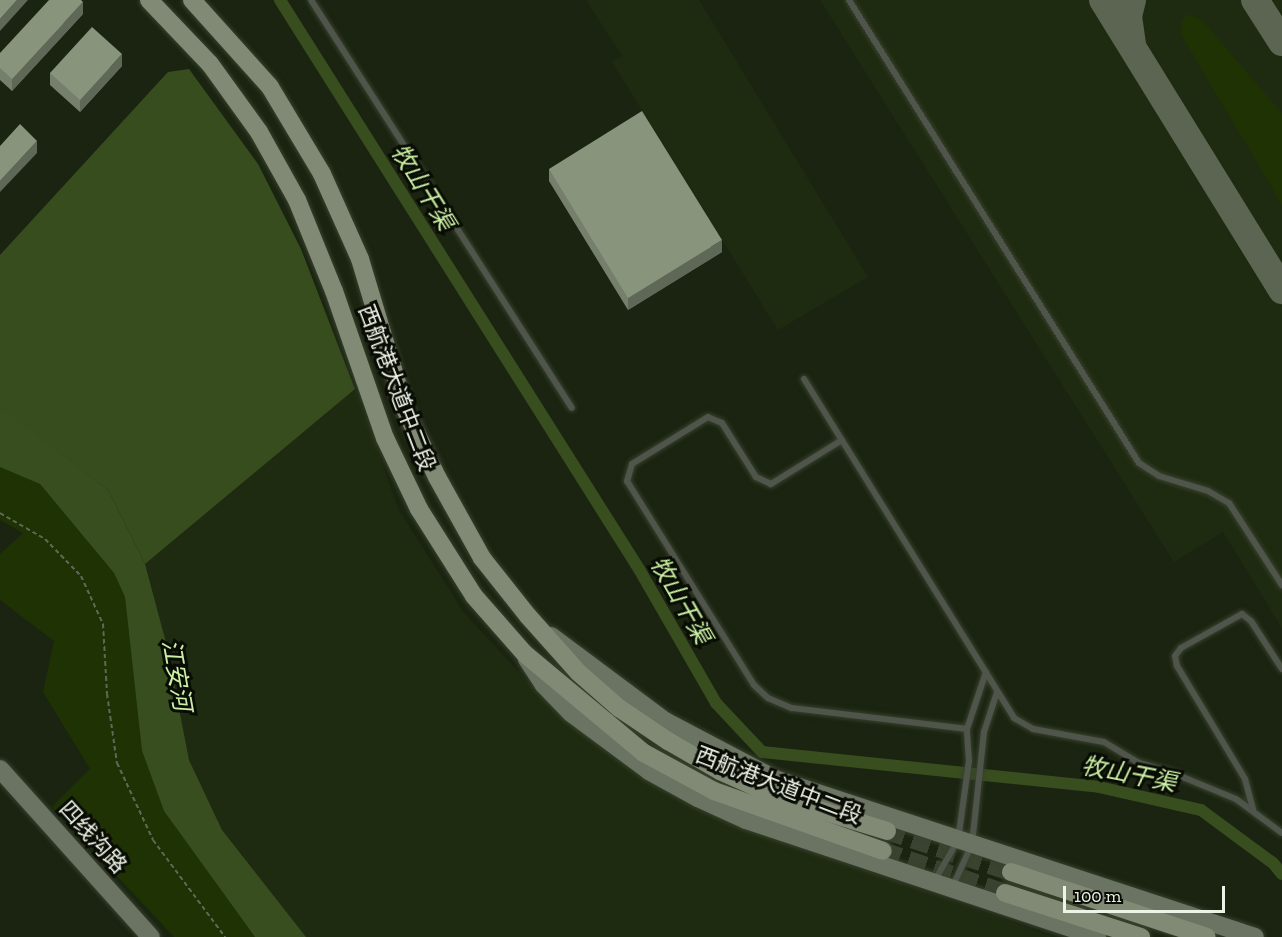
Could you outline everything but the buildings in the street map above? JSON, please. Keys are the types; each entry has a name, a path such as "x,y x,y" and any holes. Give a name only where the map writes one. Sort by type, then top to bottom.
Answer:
{"main road":[{"name":"西航港大道中二段","path":"149,0 210,64 259,132 297,200 334,291 386,438 419,509 474,596 525,654 587,710 644,753 714,791 883,851"},
{"name":"西航港大道中二段","path":"192,0 270,87 322,174 360,259 405,409 437,477 482,558 534,623 579,673 619,708 668,741 720,771 780,798 886,831"},
{"path":"1011,872 1207,937"},
{"path":"1005,893 1141,937"}],"street":[{"path":"534,623 665,721 737,762 775,779 1256,937"},
{"path":"525,654 543,684 571,713 649,771 746,820 1097,937"},
{"name":"四线沟路","path":"0,769 151,937"}],"lane":[{"path":"311,0 572,408"},
{"path":"849,0 1139,463 1159,476 1208,491 1229,503 1282,585"},
{"path":"804,380 1014,718 1028,726 1104,742 1137,762 1173,773 1253,809 1282,833"},
{"path":"842,440 771,483 756,477 722,423 708,417 632,464 627,481 754,685 768,698 792,708 967,729"},
{"path":"1253,809 1245,779 1177,666 1175,656 1199,637 1242,614 1251,621 1282,669"},
{"path":"933,884 965,842 965,793 969,761 967,729 986,672"},
{"path":"951,890 978,794 984,732 997,692"}],"path":[{"path":"0,513 45,539 81,576 104,624 107,694 117,763 153,840 225,937"}],"shaded area":[{"path":"586,0 699,0 868,277 778,330 612,62 622,56"},
{"path":"820,0 1282,0 1282,628 1223,532 1174,562"},
{"path":"1187,14 1201,19 1282,113 1282,205 1182,36 1182,21"},
{"path":"189,69 258,164 301,249 355,389 145,564 108,490 9,415 0,414 0,255 168,72"},
{"path":"355,389 399,510 464,613 534,688 634,767 763,834 1053,937 306,937 222,830 189,760 167,646 145,564"},
{"path":"0,414 9,414 108,490 145,564 167,646 189,760 222,830 306,937 255,937 164,811 142,751 125,597 114,573 40,484 0,467"},
{"path":"0,467 39,483 114,573 125,597 142,751 164,811 255,937 174,937 52,807 90,769 43,692 54,641 0,600 0,554 23,533 0,520"}],"waterway":[{"name":"牧山干渠","path":"280,0 639,569 716,703 762,752 1099,787 1201,810 1273,863 1282,874"}],"taxiway":[{"path":"1103,0 1282,290"},
{"path":"1132,0 1128,16 1132,45"},
{"path":"1255,0 1282,42"}],"tunnel":[{"path":"887,831 1011,872"},
{"path":"883,851 1005,893"}],"water label":[{"name":"江安河","path":"177,675"}]}
